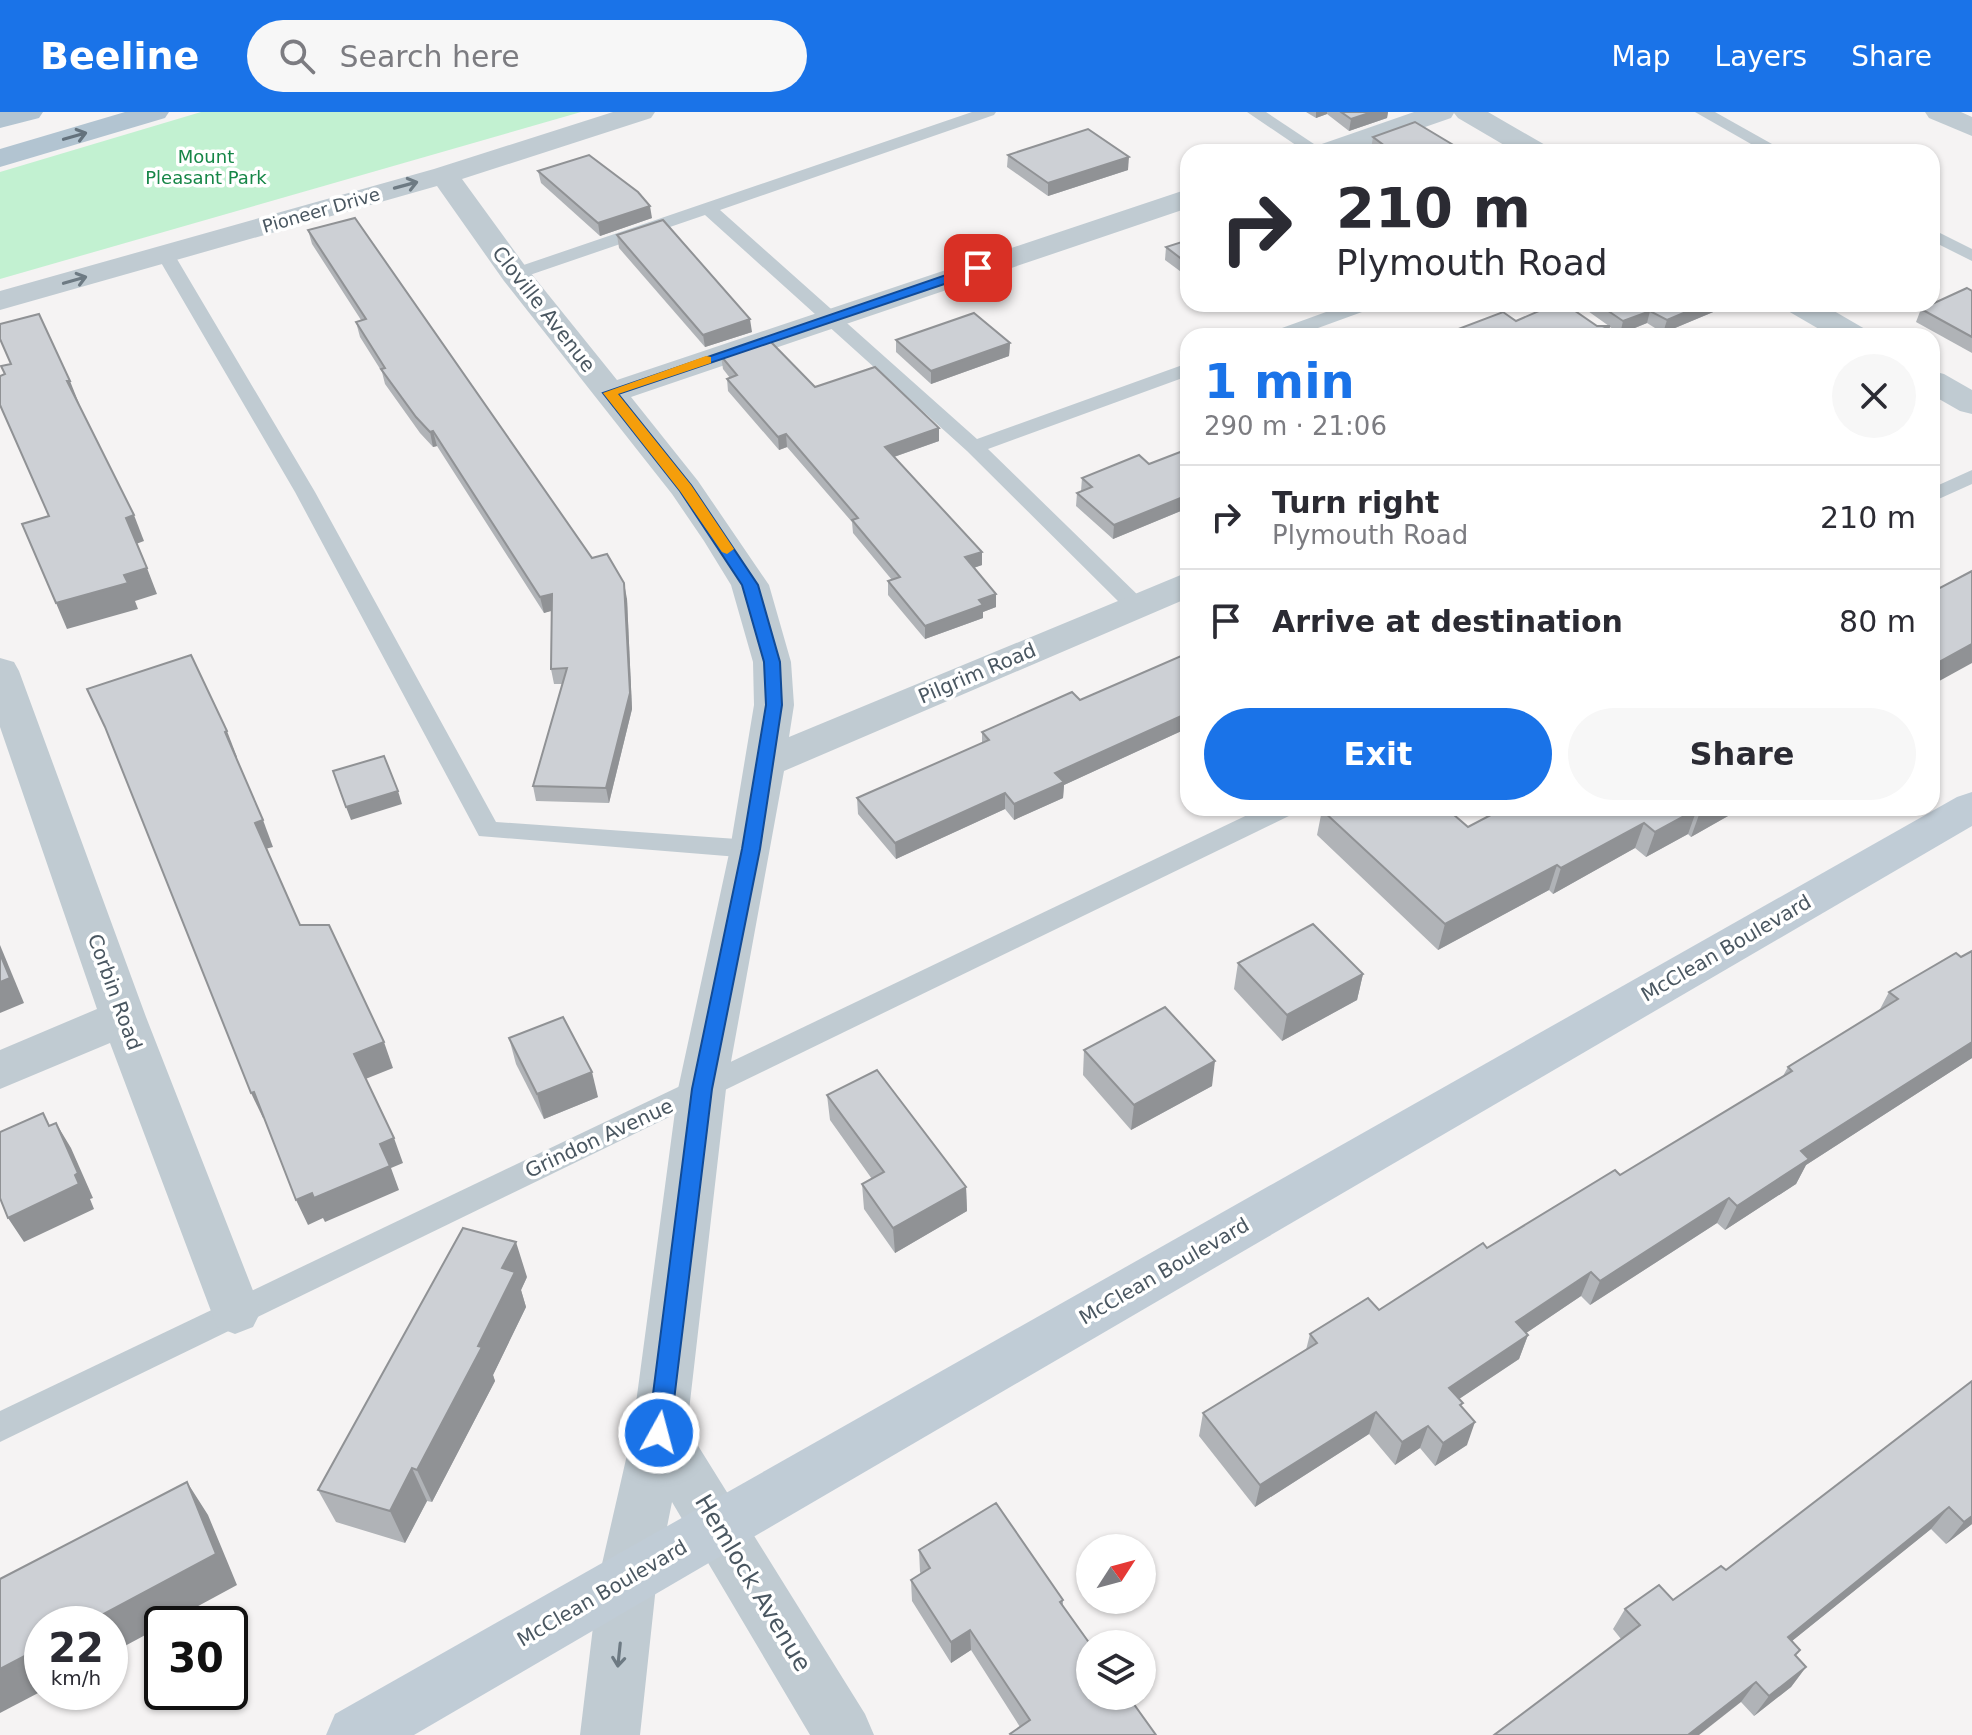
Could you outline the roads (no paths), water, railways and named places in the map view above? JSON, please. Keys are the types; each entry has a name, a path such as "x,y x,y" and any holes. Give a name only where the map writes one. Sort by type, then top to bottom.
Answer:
{"main road":[{"path":"0,120 29,112"},
{"path":"0,158 155,112"}],"street":[{"name":"Pioneer Drive","path":"0,301 444,175 641,112"},
{"path":"1349,144 1441,112"},
{"path":"1468,112 1523,144"},
{"path":"1939,112 1972,128"},
{"name":"Cloville Avenue","path":"444,175 515,274 686,488 750,585 772,662 774,705 751,849 702,1089 659,1433 628,1577 610,1735"},
{"path":"610,393 1180,201"},
{"path":"1793,328 1812,312 1840,328"},
{"path":"1940,386 1972,404"},
{"name":"Pilgrim Road","path":"765,763 1180,587"},
{"name":"Corbin Road","path":"0,671 123,1017 235,1311"},
{"name":"McClean Boulevard","path":"356,1735 1972,807"},
{"path":"0,1070 123,1017"},
{"name":"Hemlock Avenue","path":"659,1433 719,1526 844,1735"}],"lane":[{"path":"515,274 988,112"},
{"path":"1255,112 1305,144"},
{"path":"1703,112 1763,144"},
{"path":"708,208 974,447 1136,606"},
{"path":"1940,238 1972,256"},
{"path":"165,254 305,492 488,830 751,849"},
{"path":"1300,328 1344,312"},
{"path":"974,447 1180,372"},
{"path":"1940,492 1972,476"},
{"name":"Grindon Avenue","path":"0,1427 235,1311 1267,816"}],"park label":[{"name":"Mount Pleasant Park","path":"206,166"}]}
